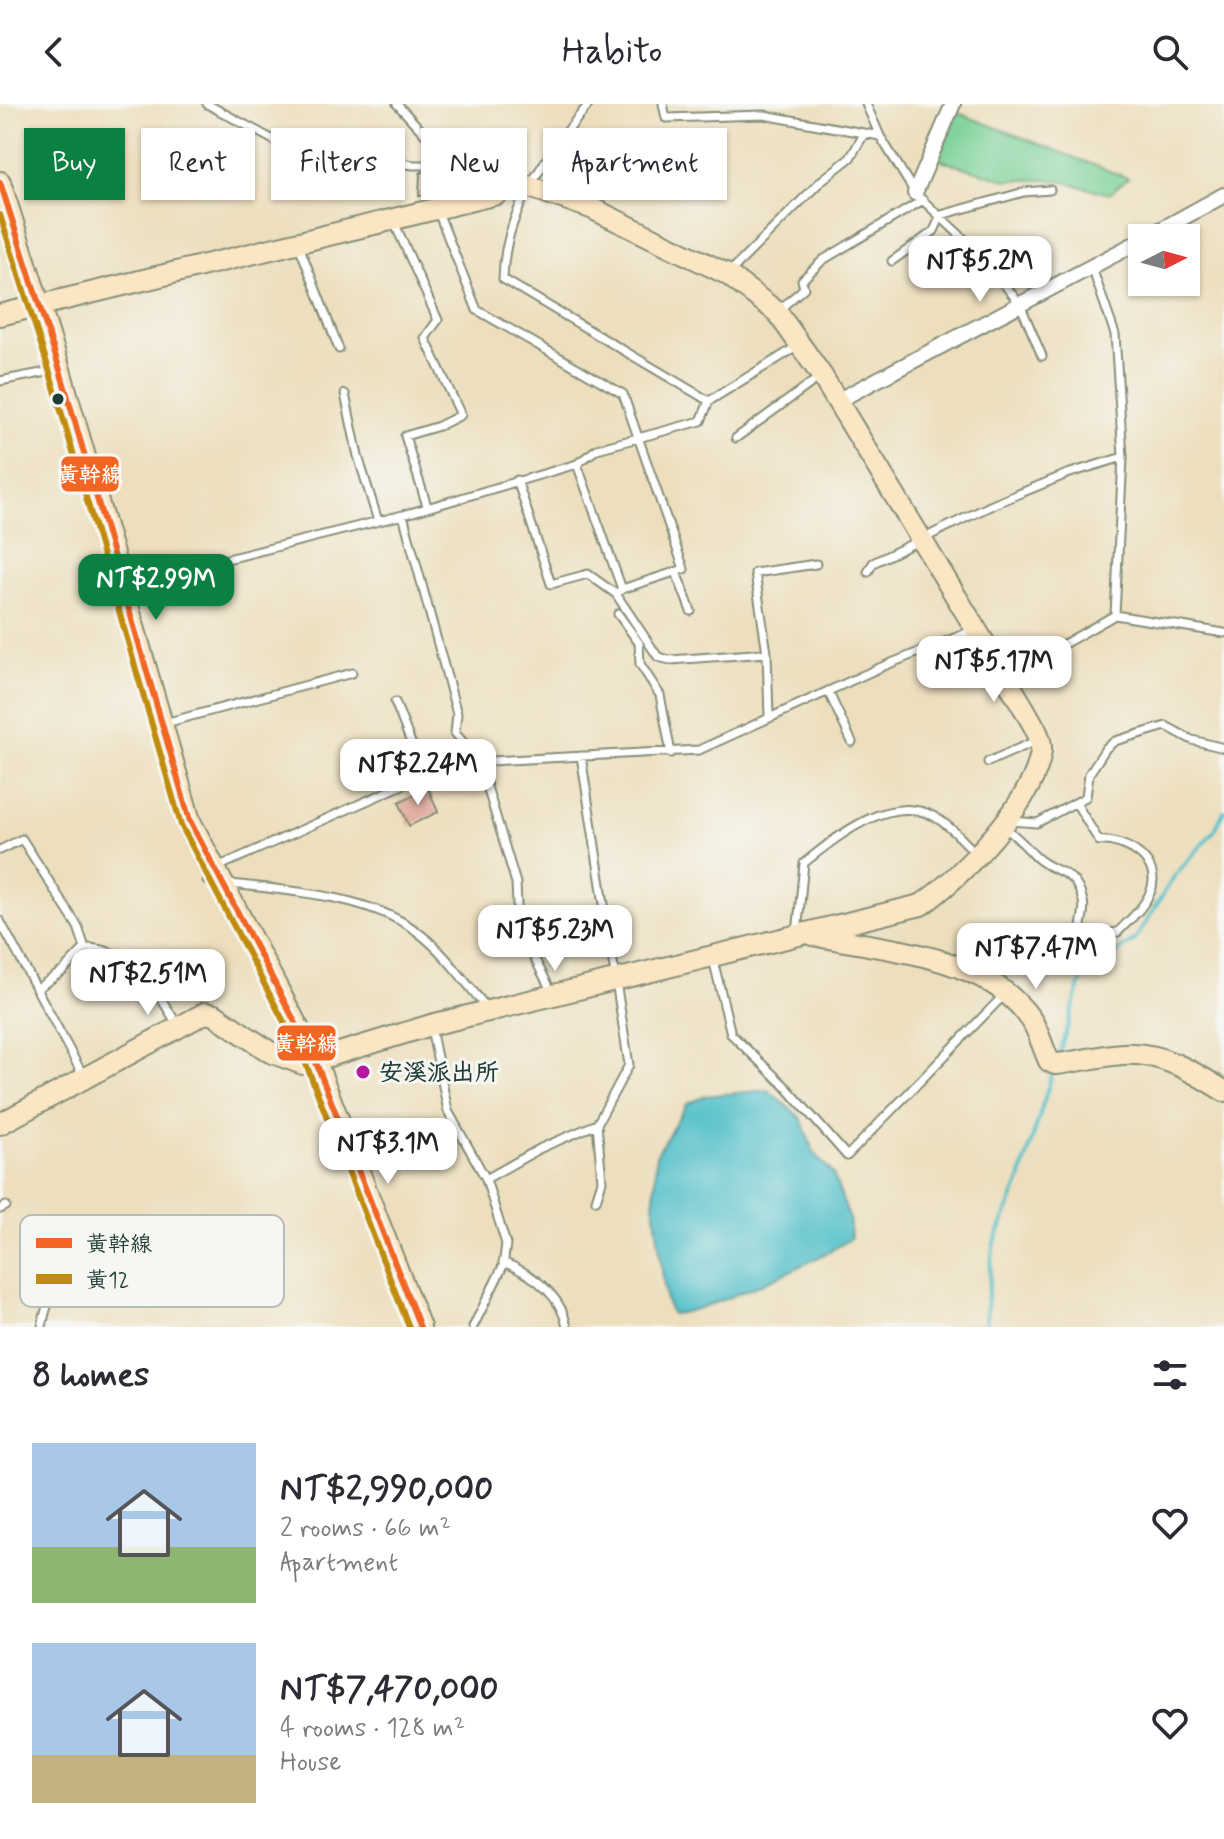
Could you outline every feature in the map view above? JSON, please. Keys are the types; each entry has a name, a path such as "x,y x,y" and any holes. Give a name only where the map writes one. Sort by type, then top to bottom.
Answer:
{"street":[{"path":"919,196 953,104"},
{"path":"0,182 32,307"},
{"path":"0,1124 205,1013 215,1015 270,1052 309,1062 431,1025 921,905 944,889 1003,823 1035,777 1040,739 822,376 777,312 727,274 591,208 527,188"},
{"path":"1171,224 1224,195"},
{"path":"0,315 469,200"},
{"path":"0,221 32,307 122,585 190,821 213,877"},
{"path":"837,401 1128,248"},
{"path":"53,371 180,824 213,877 309,1062 420,1327"},
{"path":"803,935 971,971 1005,994 1033,1023 1049,1061 1083,1062 1125,1054 1158,1057 1224,1091"},
{"path":"309,1062 406,1327"}],"lane":[{"path":"207,104 279,143 421,165"},
{"path":"397,104 421,130"},
{"path":"527,177 589,104"},
{"path":"663,104 666,118 764,115 863,136 880,136"},
{"path":"866,104 880,136 919,196 979,253 1020,304 1042,356"},
{"path":"727,274 822,180 850,158 863,136"},
{"path":"941,215 1024,192 1050,190"},
{"path":"777,312 804,288 802,280 823,260 919,196"},
{"path":"516,200 503,279 709,401"},
{"path":"436,207 477,310 623,394 684,569 619,592 588,574 551,584 517,480"},
{"path":"892,261 934,231 941,215"},
{"path":"392,217 438,320 425,338 461,415 439,426 405,436 427,506"},
{"path":"297,240 339,349"},
{"path":"1092,268 1115,334 1123,457 1115,615"},
{"path":"122,585 403,515 577,464 597,449 701,421 709,401 802,344"},
{"path":"0,381 53,371"},
{"path":"736,438 822,376"},
{"path":"345,394 358,456 378,521"},
{"path":"868,572 873,563 992,505 1067,474 1123,457"},
{"path":"577,464 619,592 658,657 670,660 767,653"},
{"path":"403,515 457,714 455,733 479,760 516,883 518,927 553,996"},
{"path":"769,717 767,653 755,573 816,564"},
{"path":"676,572 691,611"},
{"path":"618,614 639,643 640,664 660,695 671,753"},
{"path":"1003,678 1115,615 1224,633"},
{"path":"213,877 423,773 452,763 671,753 723,742 769,717 976,630"},
{"path":"162,724 352,673"},
{"path":"828,691 852,742"},
{"path":"395,702 423,773"},
{"path":"1003,823 1037,823 1086,797 1089,774 1095,762 1115,741 1166,726 1192,740 1224,748"},
{"path":"988,762 1040,739"},
{"path":"581,756 629,1065 597,1124 602,1181 596,1200"},
{"path":"1003,823 1037,858 1057,867 1075,882 1084,903 1081,932 1092,936 1118,932 1149,895 1154,881 1151,870 1142,856 1121,841 1099,841 1076,803"},
{"path":"803,935 804,863 855,826 891,812 912,808 935,817 976,853"},
{"path":"0,850 22,839 78,927 85,948"},
{"path":"213,877 372,908 414,929 442,954 490,1012"},
{"path":"0,921 84,1078"},
{"path":"36,989 63,971 85,948 99,948 120,955 147,977 178,1026"},
{"path":"713,957 731,1034 787,1088 847,1156 1005,994"},
{"path":"431,1025 448,1111 486,1179 506,1244 503,1262 473,1327"},
{"path":"486,1179 541,1148 597,1124"},
{"path":"503,1262 529,1273 553,1297 565,1312 567,1327"},
{"path":"42,1327 47,1307"}],"green space":[{"path":"953,111 1128,178 1109,194 1056,180 1006,180 934,158"}],"water":[{"path":"768,1090 801,1118 814,1153 833,1174 849,1218 851,1238 763,1283 709,1305 672,1314 666,1301 654,1206 656,1155 687,1104 705,1096"}],"building":[{"path":"428,788 438,812 409,826 399,802"}],"waterway":[{"path":"1058,1058 1083,975 1135,940 1175,875 1215,830 1224,811"},
{"path":"985,1327 993,1246 1019,1183 1052,1074"}],"transit line":[{"name":"黃幹線","path":"0,182 60,370 190,821 315,1060 420,1327"},
{"name":"黃12","path":"0,215 50,373 181,825 306,1064 409,1327"}],"place":[{"name":"安溪派出所","path":"363,1072"}]}
